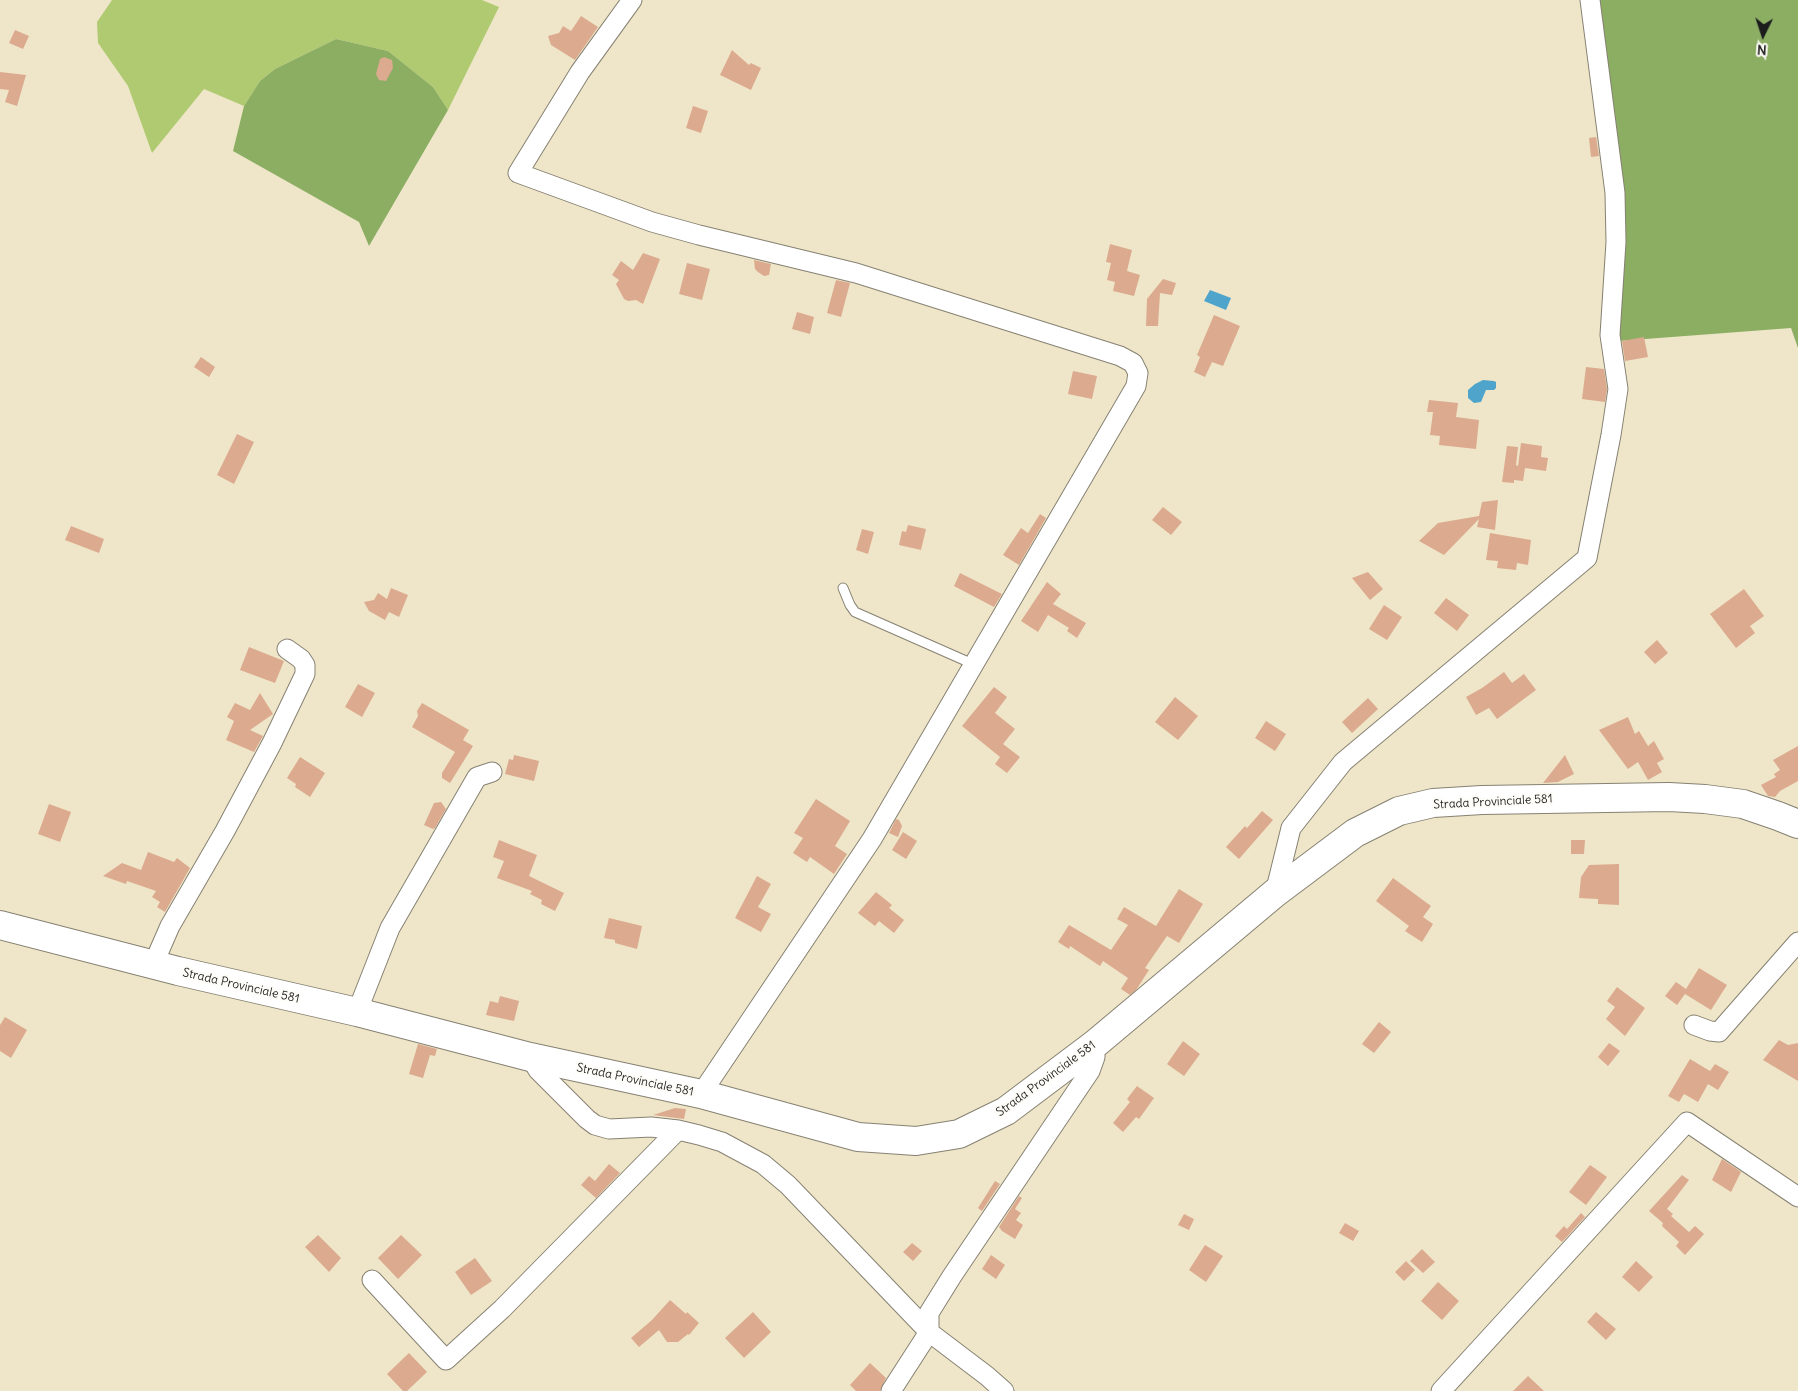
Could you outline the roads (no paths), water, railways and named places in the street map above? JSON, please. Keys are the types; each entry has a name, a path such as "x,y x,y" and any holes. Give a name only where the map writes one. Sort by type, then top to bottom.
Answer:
{"main road":[{"name":"Strada Provinciale 581","path":"0,925 153,965 357,1012 530,1057 701,1094 858,1137 916,1142 959,1134 1006,1111 1095,1044 1275,893 1355,833 1399,811 1433,803 1482,800 1669,797 1743,804 1798,824"}],"street":[{"path":"632,0 580,72 518,173 652,222 856,273 1120,356 1133,362 1138,373 1136,386 872,839 701,1094"},
{"path":"1275,893 1290,828 1343,762 1586,558 1611,435 1618,388 1610,335 1616,242 1615,192 1590,0"},
{"path":"153,965 170,926 230,822 306,674 302,659 287,649"},
{"path":"357,1012 390,928 476,777 492,772"},
{"path":"1694,1025 1718,1032 1798,942"},
{"path":"891,1391 928,1332 929,1313 952,1276 1090,1071 1095,1057 1095,1044"},
{"path":"530,1057 538,1070 594,1125 609,1129 651,1127 678,1130 722,1142 763,1164 788,1185 928,1332 1004,1391"},
{"path":"1441,1391 1687,1122 1798,1197"},
{"path":"372,1280 446,1360 502,1309 678,1130"}],"lane":[{"path":"843,588 855,612 973,664"}],"water":[{"path":"1210,290 1231,298 1226,310 1204,301"},
{"path":"1483,380 1496,382 1496,388 1494,390 1486,390 1481,402 1474,403 1468,398 1468,390"}]}
